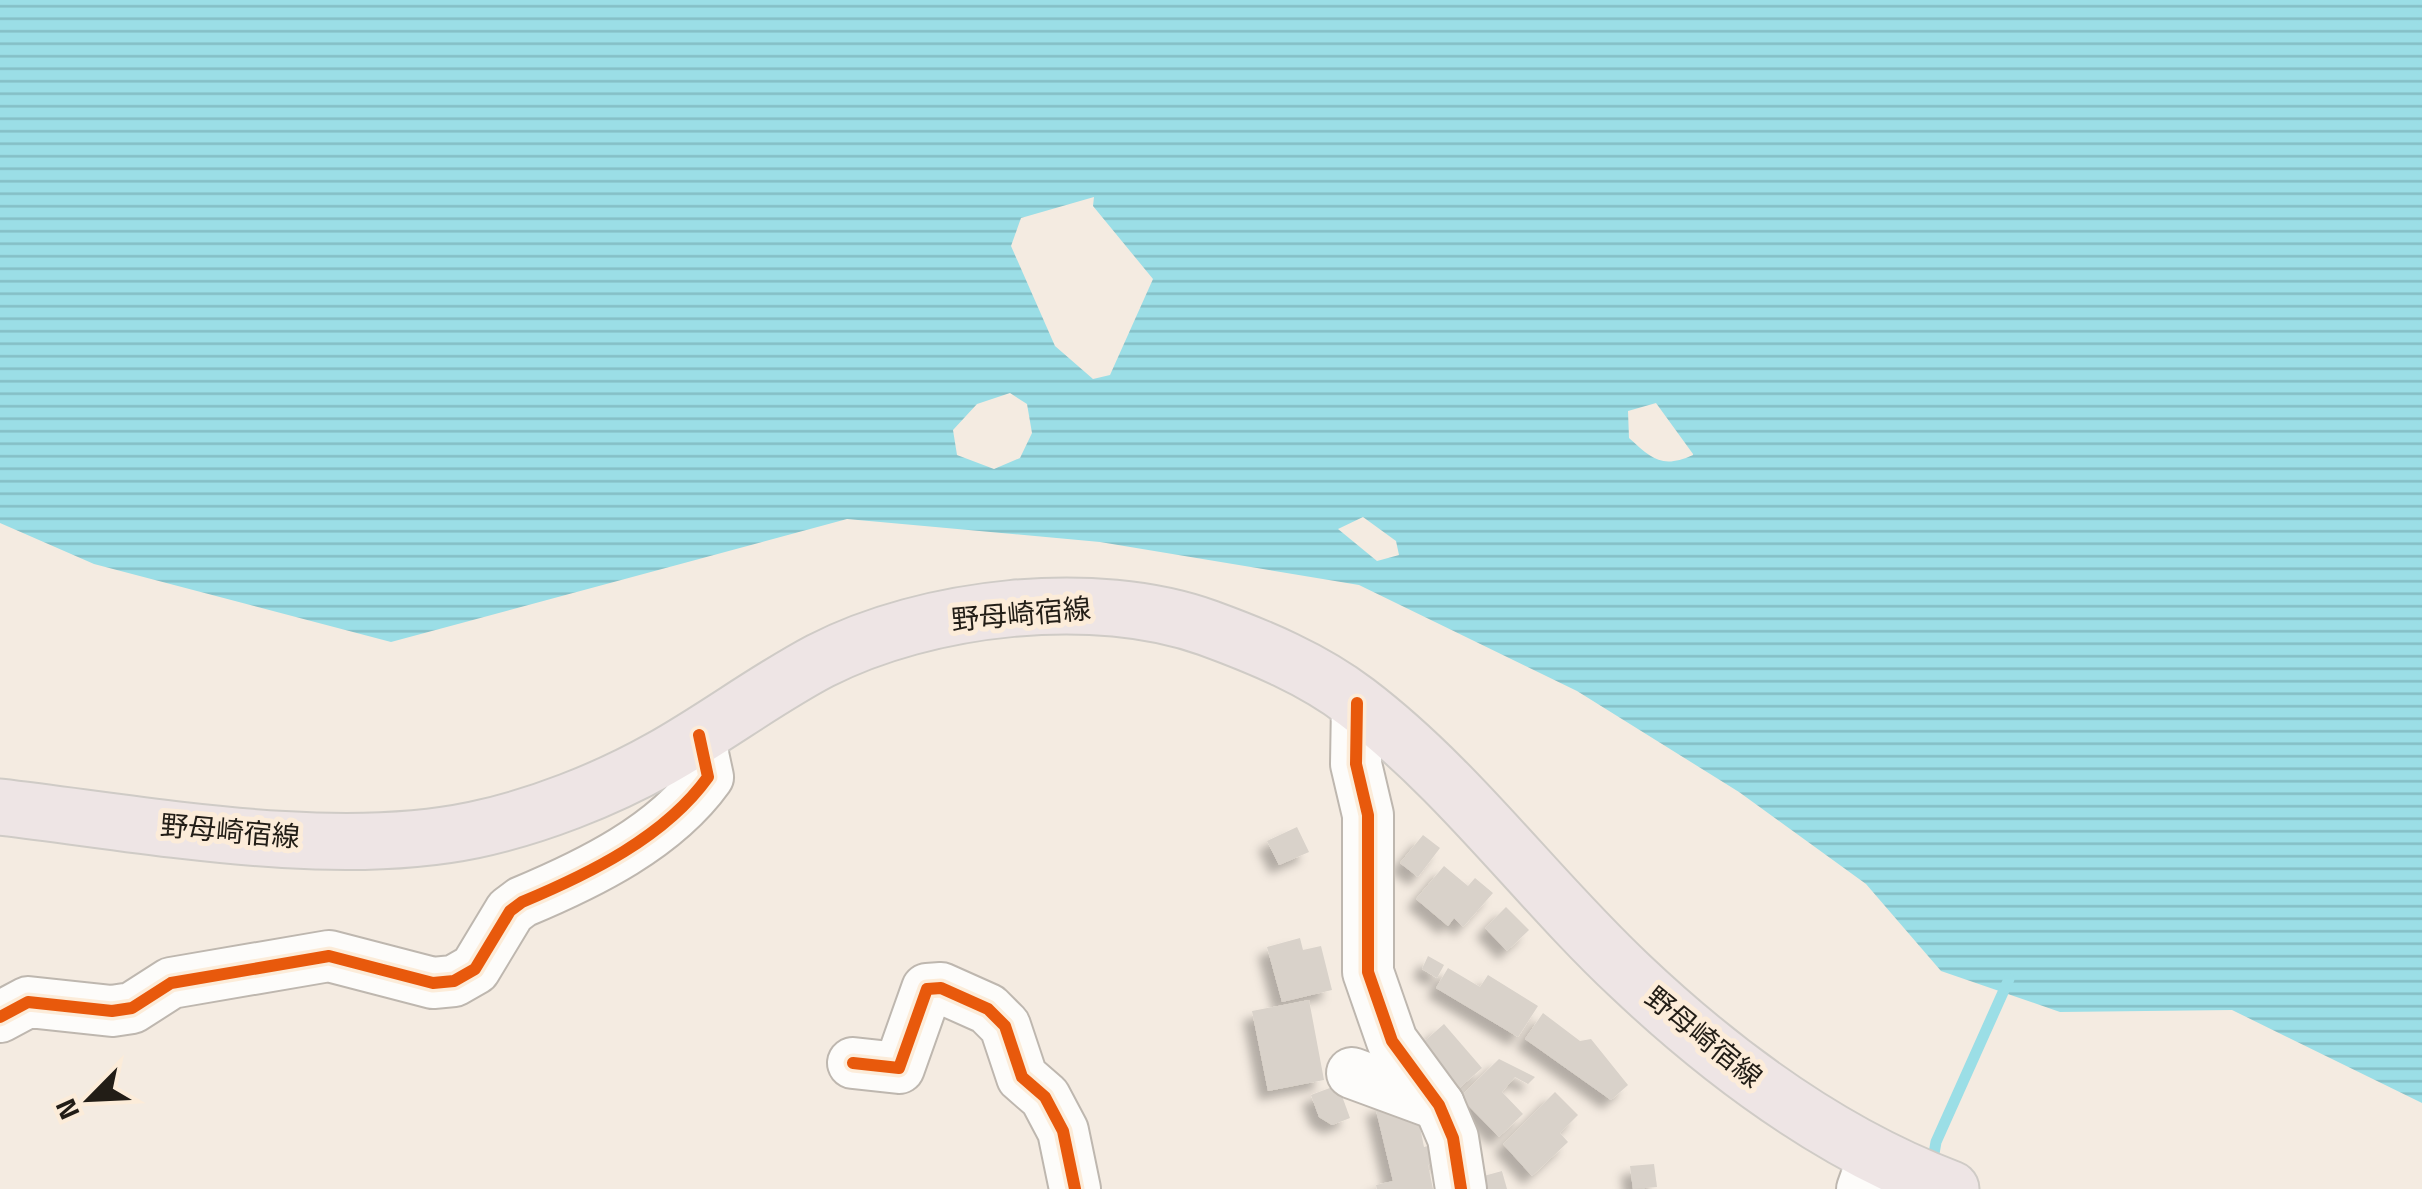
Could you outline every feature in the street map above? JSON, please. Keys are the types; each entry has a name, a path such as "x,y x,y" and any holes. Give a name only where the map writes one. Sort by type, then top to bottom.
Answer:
{"main road":[{"name":"野母崎宿線","path":"0,807 248,835 395,839 474,830 560,803 656,762 823,660 913,626 1048,607 1155,613 1207,628 1306,669 1357,703 1414,754 1630,976 1784,1101 1897,1177"}],"street":[{"path":"1357,703 1356,764 1368,815 1368,972 1392,1042 1439,1105 1453,1138 1461,1189"},
{"path":"0,1016 28,1002 112,1011 132,1008 170,982 329,956 434,982 454,982 475,968 510,912 522,902 615,857 692,799 708,777 698,735"},
{"path":"854,1063 899,1068 927,989 941,988 988,1009 1004,1026 1022,1077 1046,1098 1063,1131 1074,1189"},
{"path":"1352,1073 1439,1105"}],"water":[{"path":"0,0 2422,0 2422,1103 2232,1010 2060,1012 1941,971 1866,884 1739,792 1577,691 1359,585 1100,542 847,519 391,642 94,564 0,523","holes":["1094,197 1093,206 1153,279 1110,375 1093,379 1055,346 1011,246 1021,218","1010,393 1027,404 1032,433 1020,458 994,469 957,455 953,430 977,404","1656,403 1693,455 1673,461 1651,456 1629,438 1628,411","1363,517 1396,541 1399,555 1377,561 1338,529"]}],"building":[{"path":"1297,827 1309,852 1279,865 1267,841"},
{"path":"1423,835 1440,848 1418,877 1400,863"},
{"path":"1444,866 1468,886 1475,878 1493,893 1463,927 1454,918 1448,926 1416,899"},
{"path":"1506,907 1529,930 1507,951 1485,928"},
{"path":"1300,938 1303,950 1321,946 1332,990 1282,1002 1267,947"},
{"path":"1428,956 1444,965 1437,978 1422,969"},
{"path":"1448,968 1480,987 1488,975 1538,1006 1518,1037 1436,988"},
{"path":"1309,1000 1324,1080 1268,1091 1252,1011"},
{"path":"1543,1013 1580,1041 1591,1039 1628,1085 1611,1100 1525,1039"},
{"path":"1444,1024 1482,1068 1457,1090 1419,1046"},
{"path":"1499,1059 1535,1077 1528,1084 1515,1077 1502,1092 1523,1114 1499,1137 1460,1097"},
{"path":"1338,1085 1350,1118 1332,1125 1319,1117 1311,1095"},
{"path":"1555,1092 1578,1115 1560,1133 1568,1142 1532,1176 1503,1144"},
{"path":"1397,1101 1402,1120 1418,1117 1424,1147 1435,1144 1440,1162 1428,1165 1433,1189 1377,1189 1376,1185 1393,1181 1375,1106"},
{"path":"1654,1164 1657,1187 1633,1189 1630,1166"},
{"path":"1502,1171 1507,1189 1475,1189 1473,1179"}],"waterway":[{"path":"1932,1165 1936,1142 2009,979"}],"cycle path":[{"path":"1357,703 1356,764 1368,815 1368,972 1392,1041 1439,1105 1453,1138 1461,1189"},
{"path":"0,1017 28,1002 112,1011 132,1008 171,983 329,956 433,983 454,981 475,969 510,911 624,852 690,798 708,777 699,735"},
{"path":"853,1063 899,1068 927,989 941,988 988,1009 1005,1026 1022,1077 1045,1097 1063,1131 1075,1189"}]}
